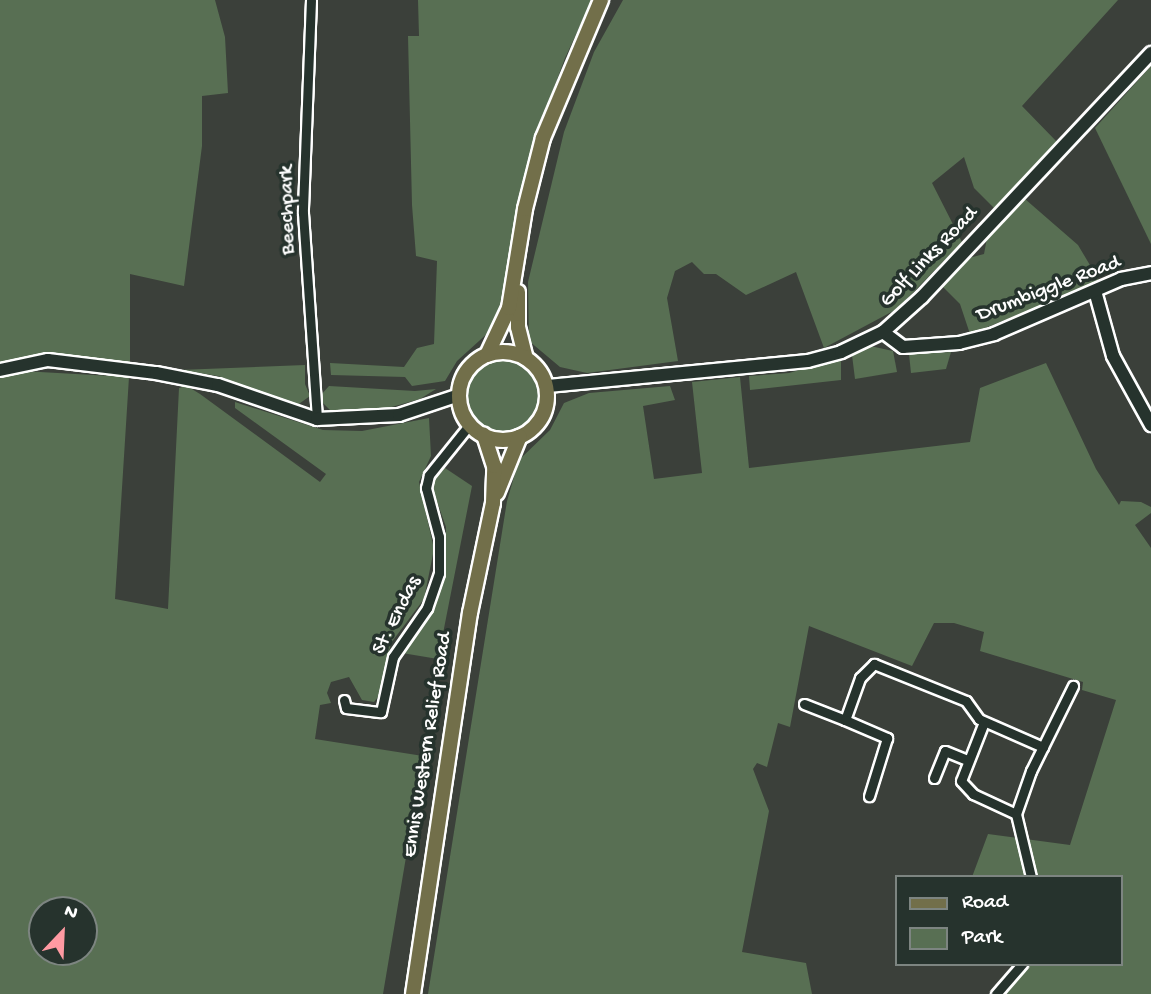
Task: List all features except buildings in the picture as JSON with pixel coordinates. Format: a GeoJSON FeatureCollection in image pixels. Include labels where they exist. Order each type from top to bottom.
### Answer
{"type":"FeatureCollection","features":[{"type":"Feature","properties":{"kind":"main road"},"geometry":{"type":"LineString","coordinates":[[518,263],[519,327],[526,358],[548,386],[546,404],[538,423],[520,436],[499,440],[484,435],[470,424],[459,396],[464,376],[487,355],[503,326],[518,263],[525,209],[543,138],[601,0]]}},
{"type":"Feature","properties":{"kind":"main road","name":"Golf Links Road"},"geometry":{"type":"LineString","coordinates":[[548,386],[808,361],[841,352],[883,332],[922,297],[1151,52]]}},
{"type":"Feature","properties":{"kind":"main road","name":"Drumbiggle Road"},"geometry":{"type":"LineString","coordinates":[[883,332],[903,347],[959,343],[994,334],[1095,291],[1151,273]]}},
{"type":"Feature","properties":{"kind":"main road"},"geometry":{"type":"LineString","coordinates":[[1095,291],[1113,356],[1151,425]]}},
{"type":"Feature","properties":{"kind":"main road"},"geometry":{"type":"LineString","coordinates":[[487,355],[505,352],[526,358]]}},
{"type":"Feature","properties":{"kind":"main road"},"geometry":{"type":"LineString","coordinates":[[0,370],[48,360],[156,373],[219,385],[317,419],[399,415],[459,396]]}},
{"type":"Feature","properties":{"kind":"main road","name":"Ennis Western Relief Road"},"geometry":{"type":"LineString","coordinates":[[484,435],[494,466],[493,503]]}},
{"type":"Feature","properties":{"kind":"main road","name":"Ennis Western Relief Road"},"geometry":{"type":"LineString","coordinates":[[413,994],[470,613],[493,503],[520,436]]}},
{"type":"Feature","properties":{"kind":"street","name":"Beechpark"},"geometry":{"type":"LineString","coordinates":[[311,0],[303,213],[317,419]]}},
{"type":"Feature","properties":{"kind":"street","name":"St. Endas"},"geometry":{"type":"LineString","coordinates":[[344,700],[345,708],[382,712],[393,657],[427,608],[439,573],[439,537],[426,488],[429,475],[470,424]]}},
{"type":"Feature","properties":{"kind":"street"},"geometry":{"type":"LineString","coordinates":[[845,720],[860,678],[867,666],[874,664],[966,701],[984,722],[1043,747]]}},
{"type":"Feature","properties":{"kind":"street"},"geometry":{"type":"LineString","coordinates":[[1031,875],[1016,814],[1043,747],[1073,686]]}},
{"type":"Feature","properties":{"kind":"street"},"geometry":{"type":"LineString","coordinates":[[804,704],[887,738],[869,796]]}},
{"type":"Feature","properties":{"kind":"street"},"geometry":{"type":"LineString","coordinates":[[984,722],[961,781],[965,788],[1016,814]]}},
{"type":"Feature","properties":{"kind":"street"},"geometry":{"type":"LineString","coordinates":[[934,778],[945,751],[967,760]]}},
{"type":"Feature","properties":{"kind":"street"},"geometry":{"type":"LineString","coordinates":[[996,994],[1020,966]]}},
{"type":"Feature","properties":{"kind":"green space"},"geometry":{"type":"Polygon","coordinates":[[[0,0],[215,0],[225,37],[228,93],[202,96],[202,146],[184,286],[130,274],[130,365],[65,355],[25,357],[0,364],[0,0]]]}},
{"type":"Feature","properties":{"kind":"green space"},"geometry":{"type":"Polygon","coordinates":[[[418,0],[592,0],[565,58],[535,139],[515,216],[500,308],[490,331],[457,361],[445,381],[412,386],[405,377],[331,375],[330,363],[404,367],[417,348],[434,344],[437,261],[416,256],[412,205],[408,36],[419,36],[418,0]]]}},
{"type":"Feature","properties":{"kind":"green space"},"geometry":{"type":"Polygon","coordinates":[[[623,0],[1118,0],[1022,106],[1057,142],[994,208],[974,188],[964,157],[932,183],[962,242],[897,309],[824,348],[796,272],[746,295],[716,274],[704,274],[692,262],[675,271],[667,298],[678,361],[587,373],[560,367],[529,341],[528,282],[564,132],[594,52],[623,0]]]}},
{"type":"Feature","properties":{"kind":"green space"},"geometry":{"type":"Polygon","coordinates":[[[1151,66],[1151,244],[1095,128],[1151,66]]]}},
{"type":"Feature","properties":{"kind":"green space"},"geometry":{"type":"Polygon","coordinates":[[[1025,199],[1078,245],[1100,282],[970,334],[960,304],[942,286],[969,258],[984,254],[987,238],[1025,199]]]}},
{"type":"Feature","properties":{"kind":"green space"},"geometry":{"type":"Polygon","coordinates":[[[870,346],[893,351],[897,372],[855,379],[852,355],[870,346]]]}},
{"type":"Feature","properties":{"kind":"green space"},"geometry":{"type":"Polygon","coordinates":[[[951,352],[946,369],[911,373],[909,354],[951,352]]]}},
{"type":"Feature","properties":{"kind":"green space"},"geometry":{"type":"Polygon","coordinates":[[[503,357],[518,360],[530,369],[539,381],[542,396],[539,411],[530,423],[518,432],[503,435],[488,432],[476,423],[467,411],[464,396],[467,381],[476,369],[488,360],[503,357]]]}},
{"type":"Feature","properties":{"kind":"green space"},"geometry":{"type":"Polygon","coordinates":[[[841,358],[841,380],[750,390],[749,376],[789,373],[841,358]]]}},
{"type":"Feature","properties":{"kind":"green space"},"geometry":{"type":"Polygon","coordinates":[[[1046,363],[1096,469],[1119,505],[1121,501],[1141,502],[1151,507],[1151,513],[1135,525],[1151,548],[1151,994],[1003,994],[1011,966],[1123,966],[1123,875],[973,875],[988,834],[1070,845],[1116,700],[1082,690],[1083,682],[980,651],[984,632],[954,623],[934,623],[912,666],[809,626],[790,727],[778,723],[767,767],[757,763],[753,769],[769,811],[742,952],[806,963],[812,994],[428,994],[507,501],[519,460],[550,430],[564,403],[589,393],[670,386],[675,400],[643,406],[654,479],[702,473],[692,382],[740,377],[749,468],[970,442],[980,388],[1046,363]]]}},
{"type":"Feature","properties":{"kind":"green space"},"geometry":{"type":"Polygon","coordinates":[[[305,365],[305,384],[310,396],[296,406],[218,376],[179,370],[305,365]]]}},
{"type":"Feature","properties":{"kind":"green space"},"geometry":{"type":"Polygon","coordinates":[[[22,371],[129,377],[115,599],[168,609],[179,388],[187,386],[200,394],[320,482],[326,474],[235,408],[235,402],[323,430],[362,431],[429,418],[431,456],[419,482],[434,549],[424,599],[391,643],[378,697],[374,702],[362,700],[349,677],[331,682],[327,693],[331,703],[320,705],[315,739],[423,756],[383,994],[0,994],[0,378],[22,371]]]}},
{"type":"Feature","properties":{"kind":"green space"},"geometry":{"type":"Polygon","coordinates":[[[329,386],[415,391],[436,389],[420,399],[381,410],[333,413],[322,402],[321,395],[329,386]]]}},
{"type":"Feature","properties":{"kind":"green space"},"geometry":{"type":"Polygon","coordinates":[[[442,466],[472,486],[438,659],[402,653],[429,617],[446,574],[446,527],[434,493],[434,478],[442,466]]]}}]}
